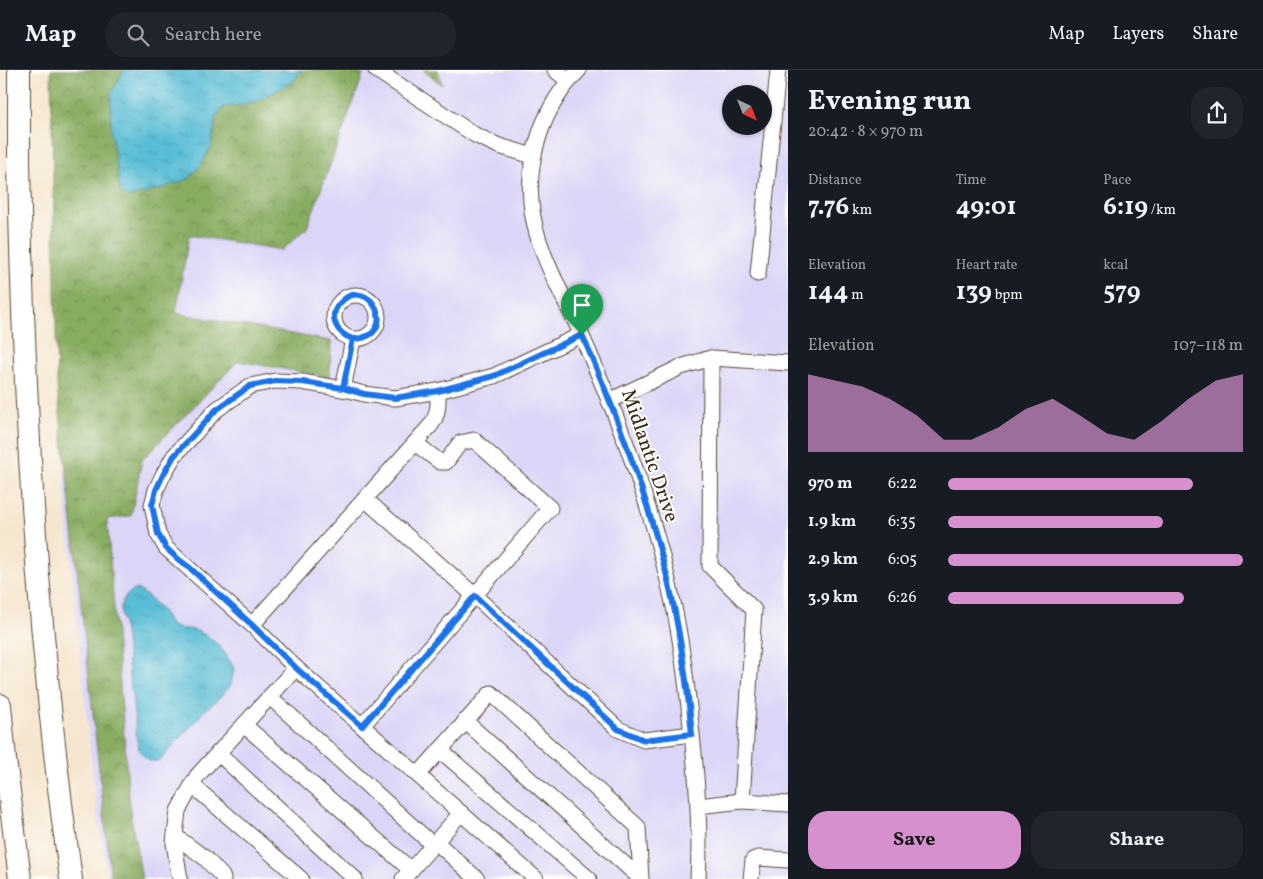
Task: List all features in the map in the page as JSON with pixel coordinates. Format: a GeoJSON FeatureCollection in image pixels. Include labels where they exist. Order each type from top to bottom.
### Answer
{"type":"FeatureCollection","features":[{"type":"Feature","properties":{"kind":"highway"},"geometry":{"type":"LineString","coordinates":[[19,70],[21,231],[31,470],[49,695],[71,879]]}},
{"type":"Feature","properties":{"kind":"highway"},"geometry":{"type":"LineString","coordinates":[[0,705],[20,879]]}},
{"type":"Feature","properties":{"kind":"street"},"geometry":{"type":"LineString","coordinates":[[376,70],[392,74],[475,135],[499,146],[534,156]]}},
{"type":"Feature","properties":{"kind":"street"},"geometry":{"type":"LineString","coordinates":[[555,70],[574,75]]}},
{"type":"Feature","properties":{"kind":"street"},"geometry":{"type":"LineString","coordinates":[[758,274],[778,70]]}},
{"type":"Feature","properties":{"kind":"street","name":"Midlantic Drive"},"geometry":{"type":"LineString","coordinates":[[574,75],[551,107],[541,129],[531,173],[531,203],[538,237],[547,262],[582,335],[609,400],[644,496],[668,581],[688,694],[698,806],[698,879]]}},
{"type":"Feature","properties":{"kind":"street"},"geometry":{"type":"LineString","coordinates":[[529,877],[461,813],[296,668],[252,625],[166,548],[158,534],[152,505],[156,490],[174,456],[216,410],[250,386],[275,381],[302,382],[395,398],[438,391],[494,376],[582,335]]}},
{"type":"Feature","properties":{"kind":"street"},"geometry":{"type":"LineString","coordinates":[[343,388],[353,339]]}},
{"type":"Feature","properties":{"kind":"street"},"geometry":{"type":"LineString","coordinates":[[609,400],[681,367],[711,358],[788,363]]}},
{"type":"Feature","properties":{"kind":"street"},"geometry":{"type":"LineString","coordinates":[[711,358],[710,566],[754,610],[742,801]]}},
{"type":"Feature","properties":{"kind":"street"},"geometry":{"type":"LineString","coordinates":[[252,625],[435,420],[438,408],[438,391]]}},
{"type":"Feature","properties":{"kind":"street"},"geometry":{"type":"LineString","coordinates":[[362,726],[550,508],[474,440],[460,443],[446,462],[440,462],[415,443]]}},
{"type":"Feature","properties":{"kind":"street"},"geometry":{"type":"LineString","coordinates":[[365,499],[475,596],[618,729],[644,740],[692,734]]}},
{"type":"Feature","properties":{"kind":"street"},"geometry":{"type":"LineString","coordinates":[[180,879],[174,843],[178,810],[197,776],[296,668]]}},
{"type":"Feature","properties":{"kind":"street"},"geometry":{"type":"LineString","coordinates":[[418,775],[465,721],[490,693],[638,827],[641,879],[465,721]]}},
{"type":"Feature","properties":{"kind":"street"},"geometry":{"type":"LineString","coordinates":[[270,697],[477,879]]}},
{"type":"Feature","properties":{"kind":"street"},"geometry":{"type":"LineString","coordinates":[[244,725],[407,875],[461,813]]}},
{"type":"Feature","properties":{"kind":"street"},"geometry":{"type":"LineString","coordinates":[[440,750],[589,879]]}},
{"type":"Feature","properties":{"kind":"street"},"geometry":{"type":"LineString","coordinates":[[218,754],[355,879]]}},
{"type":"Feature","properties":{"kind":"street"},"geometry":{"type":"LineString","coordinates":[[192,785],[301,879]]}},
{"type":"Feature","properties":{"kind":"street"},"geometry":{"type":"LineString","coordinates":[[698,806],[742,801],[788,804]]}},
{"type":"Feature","properties":{"kind":"street"},"geometry":{"type":"LineString","coordinates":[[175,836],[204,858],[223,879]]}},
{"type":"Feature","properties":{"kind":"street"},"geometry":{"type":"LineString","coordinates":[[751,879],[752,860],[758,858],[788,860]]}},
{"type":"Feature","properties":{"kind":"shaded area"},"geometry":{"type":"Polygon","coordinates":[[[56,70],[546,70],[562,89],[579,70],[788,70],[788,879],[108,879],[95,799],[66,511],[58,252],[56,70]]]}},
{"type":"Feature","properties":{"kind":"green space"},"geometry":{"type":"Polygon","coordinates":[[[51,70],[124,70],[111,93],[211,147],[216,116],[225,107],[241,105],[293,82],[302,70],[357,70],[363,75],[307,228],[282,250],[189,235],[176,313],[331,341],[330,377],[238,361],[142,460],[131,516],[107,519],[130,811],[142,879],[111,879],[57,386],[51,70]]]}},
{"type":"Feature","properties":{"kind":"green space"},"geometry":{"type":"Polygon","coordinates":[[[423,70],[438,70],[442,85],[423,70]]]}},
{"type":"Feature","properties":{"kind":"water"},"geometry":{"type":"Polygon","coordinates":[[[124,70],[302,70],[293,82],[257,101],[224,107],[216,116],[211,147],[201,165],[188,179],[130,197],[121,194],[111,132],[111,93],[124,70]]]}},
{"type":"Feature","properties":{"kind":"water"},"geometry":{"type":"Polygon","coordinates":[[[137,589],[158,606],[173,627],[201,632],[213,640],[223,651],[234,669],[231,685],[203,712],[162,759],[156,761],[150,761],[140,752],[137,741],[126,640],[121,612],[122,603],[125,598],[129,593],[137,589]]]}},
{"type":"Feature","properties":{"kind":"route"},"geometry":{"type":"LineString","coordinates":[[582,335],[494,376],[462,385],[395,398],[364,394],[343,388],[353,339],[346,337],[340,332],[334,319],[338,305],[349,296],[356,295],[370,299],[378,311],[379,318],[373,332],[361,339],[353,339],[343,388],[302,382],[275,381],[250,386],[216,410],[174,456],[163,475],[152,505],[158,534],[166,548],[362,726],[475,596],[618,729],[644,740],[692,734],[679,636],[661,552],[625,440],[582,335]]}}]}
